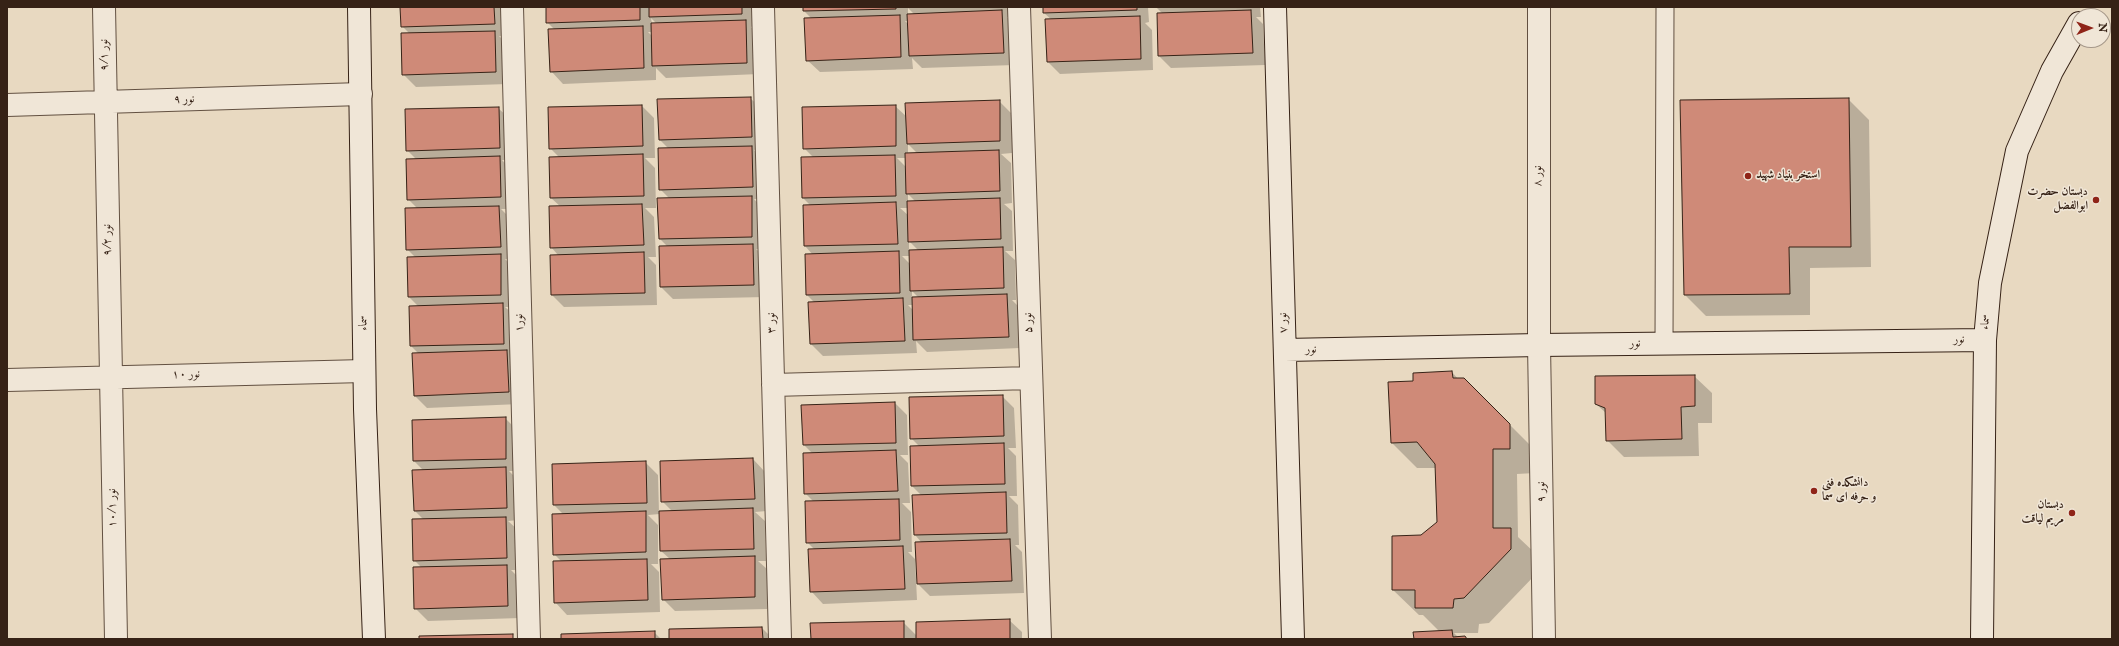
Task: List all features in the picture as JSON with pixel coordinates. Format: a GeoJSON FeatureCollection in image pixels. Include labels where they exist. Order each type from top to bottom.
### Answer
{"type":"FeatureCollection","features":[{"type":"Feature","properties":{"kind":"street","name":"نور ۹/۱"},"geometry":{"type":"LineString","coordinates":[[104,7],[106,103]]}},
{"type":"Feature","properties":{"kind":"street","name":"سماء"},"geometry":{"type":"LineString","coordinates":[[359,7],[364,371],[374,639]]}},
{"type":"Feature","properties":{"kind":"street","name":"نور۱"},"geometry":{"type":"LineString","coordinates":[[512,7],[529,639]]}},
{"type":"Feature","properties":{"kind":"street","name":"نور ۳"},"geometry":{"type":"LineString","coordinates":[[763,7],[780,639]]}},
{"type":"Feature","properties":{"kind":"street","name":"نور ۵"},"geometry":{"type":"LineString","coordinates":[[1019,7],[1040,639]]}},
{"type":"Feature","properties":{"kind":"street","name":"نور ۷"},"geometry":{"type":"LineString","coordinates":[[1275,7],[1293,639]]}},
{"type":"Feature","properties":{"kind":"street","name":"نور ۸"},"geometry":{"type":"LineString","coordinates":[[1539,7],[1539,345]]}},
{"type":"Feature","properties":{"kind":"street","name":"سماء"},"geometry":{"type":"LineString","coordinates":[[1982,639],[1985,340],[1990,283],[2018,150],[2052,71],[2071,37]]}},
{"type":"Feature","properties":{"kind":"street","name":"نور ۹"},"geometry":{"type":"LineString","coordinates":[[7,105],[361,94]]}},
{"type":"Feature","properties":{"kind":"street","name":"نور ۹/۲"},"geometry":{"type":"LineString","coordinates":[[106,103],[111,377]]}},
{"type":"Feature","properties":{"kind":"street","name":"نور"},"geometry":{"type":"LineString","coordinates":[[1285,350],[1664,343],[1985,340]]}},
{"type":"Feature","properties":{"kind":"street","name":"نور ۹"},"geometry":{"type":"LineString","coordinates":[[1539,345],[1544,639]]}},
{"type":"Feature","properties":{"kind":"street","name":"نور ۱۰"},"geometry":{"type":"LineString","coordinates":[[7,380],[364,371]]}},
{"type":"Feature","properties":{"kind":"street","name":"نور ۱۰/۱"},"geometry":{"type":"LineString","coordinates":[[111,377],[116,639]]}},
{"type":"Feature","properties":{"kind":"street"},"geometry":{"type":"LineString","coordinates":[[773,385],[1031,378]]}},
{"type":"Feature","properties":{"kind":"lane"},"geometry":{"type":"LineString","coordinates":[[1664,343],[1665,7]]}},
{"type":"Feature","properties":{"kind":"building"},"geometry":{"type":"Polygon","coordinates":[[[400,7],[494,7],[495,24],[401,27],[400,7]]]}},
{"type":"Feature","properties":{"kind":"building"},"geometry":{"type":"Polygon","coordinates":[[[546,7],[640,7],[640,20],[546,23],[546,7]]]}},
{"type":"Feature","properties":{"kind":"building"},"geometry":{"type":"Polygon","coordinates":[[[649,7],[742,7],[742,14],[649,17],[649,7]]]}},
{"type":"Feature","properties":{"kind":"building"},"geometry":{"type":"Polygon","coordinates":[[[803,7],[896,7],[896,9],[803,11],[803,7]]]}},
{"type":"Feature","properties":{"kind":"building"},"geometry":{"type":"Polygon","coordinates":[[[1043,7],[1137,7],[1137,10],[1043,13],[1043,7]]]}},
{"type":"Feature","properties":{"kind":"building"},"geometry":{"type":"Polygon","coordinates":[[[1002,10],[1004,53],[909,56],[907,14],[1002,10]]]}},
{"type":"Feature","properties":{"kind":"building"},"geometry":{"type":"Polygon","coordinates":[[[1251,10],[1253,53],[1158,56],[1157,13],[1251,10]]]}},
{"type":"Feature","properties":{"kind":"building"},"geometry":{"type":"Polygon","coordinates":[[[900,15],[901,57],[806,61],[804,18],[900,15]]]}},
{"type":"Feature","properties":{"kind":"building"},"geometry":{"type":"Polygon","coordinates":[[[1140,16],[1141,59],[1047,62],[1045,19],[1140,16]]]}},
{"type":"Feature","properties":{"kind":"building"},"geometry":{"type":"Polygon","coordinates":[[[746,20],[747,63],[652,66],[651,23],[746,20]]]}},
{"type":"Feature","properties":{"kind":"building"},"geometry":{"type":"Polygon","coordinates":[[[643,26],[644,68],[550,72],[548,29],[643,26]]]}},
{"type":"Feature","properties":{"kind":"building"},"geometry":{"type":"Polygon","coordinates":[[[495,31],[496,72],[402,75],[401,33],[495,31]]]}},
{"type":"Feature","properties":{"kind":"building"},"geometry":{"type":"Polygon","coordinates":[[[751,97],[752,137],[659,140],[657,99],[751,97]]]}},
{"type":"Feature","properties":{"kind":"building"},"geometry":{"type":"Polygon","coordinates":[[[1849,98],[1851,247],[1789,247],[1790,294],[1684,295],[1680,100],[1849,98]]]}},
{"type":"Feature","properties":{"kind":"building"},"geometry":{"type":"Polygon","coordinates":[[[1000,100],[1000,141],[907,144],[905,103],[1000,100]]]}},
{"type":"Feature","properties":{"kind":"building"},"geometry":{"type":"Polygon","coordinates":[[[642,105],[643,146],[549,149],[548,107],[642,105]]]}},
{"type":"Feature","properties":{"kind":"building"},"geometry":{"type":"Polygon","coordinates":[[[896,105],[896,146],[803,149],[802,107],[896,105]]]}},
{"type":"Feature","properties":{"kind":"building"},"geometry":{"type":"Polygon","coordinates":[[[499,107],[500,148],[406,151],[405,109],[499,107]]]}},
{"type":"Feature","properties":{"kind":"building"},"geometry":{"type":"Polygon","coordinates":[[[752,146],[753,187],[659,190],[658,148],[752,146]]]}},
{"type":"Feature","properties":{"kind":"building"},"geometry":{"type":"Polygon","coordinates":[[[999,150],[1000,191],[906,194],[905,153],[999,150]]]}},
{"type":"Feature","properties":{"kind":"building"},"geometry":{"type":"Polygon","coordinates":[[[643,154],[644,196],[550,198],[549,157],[643,154]]]}},
{"type":"Feature","properties":{"kind":"building"},"geometry":{"type":"Polygon","coordinates":[[[895,155],[896,196],[802,198],[801,157],[895,155]]]}},
{"type":"Feature","properties":{"kind":"building"},"geometry":{"type":"Polygon","coordinates":[[[500,156],[501,197],[407,200],[406,159],[500,156]]]}},
{"type":"Feature","properties":{"kind":"building"},"geometry":{"type":"Polygon","coordinates":[[[752,196],[752,237],[659,239],[657,198],[752,196]]]}},
{"type":"Feature","properties":{"kind":"building"},"geometry":{"type":"Polygon","coordinates":[[[1000,198],[1001,239],[908,242],[907,201],[1000,198]]]}},
{"type":"Feature","properties":{"kind":"building"},"geometry":{"type":"Polygon","coordinates":[[[896,202],[898,244],[804,246],[803,205],[896,202]]]}},
{"type":"Feature","properties":{"kind":"building"},"geometry":{"type":"Polygon","coordinates":[[[642,204],[644,245],[550,248],[549,206],[642,204]]]}},
{"type":"Feature","properties":{"kind":"building"},"geometry":{"type":"Polygon","coordinates":[[[499,206],[501,247],[406,250],[405,208],[499,206]]]}},
{"type":"Feature","properties":{"kind":"building"},"geometry":{"type":"Polygon","coordinates":[[[753,244],[754,285],[660,287],[659,246],[753,244]]]}},
{"type":"Feature","properties":{"kind":"building"},"geometry":{"type":"Polygon","coordinates":[[[1003,247],[1004,288],[910,291],[909,250],[1003,247]]]}},
{"type":"Feature","properties":{"kind":"building"},"geometry":{"type":"Polygon","coordinates":[[[899,251],[900,293],[806,295],[805,254],[899,251]]]}},
{"type":"Feature","properties":{"kind":"building"},"geometry":{"type":"Polygon","coordinates":[[[644,252],[645,293],[551,295],[550,255],[644,252]]]}},
{"type":"Feature","properties":{"kind":"building"},"geometry":{"type":"Polygon","coordinates":[[[501,254],[501,295],[408,297],[407,257],[501,254]]]}},
{"type":"Feature","properties":{"kind":"building"},"geometry":{"type":"Polygon","coordinates":[[[1007,294],[1009,337],[913,340],[912,297],[1007,294]]]}},
{"type":"Feature","properties":{"kind":"building"},"geometry":{"type":"Polygon","coordinates":[[[903,298],[905,341],[810,344],[808,302],[903,298]]]}},
{"type":"Feature","properties":{"kind":"building"},"geometry":{"type":"Polygon","coordinates":[[[503,303],[504,344],[410,346],[409,306],[503,303]]]}},
{"type":"Feature","properties":{"kind":"building"},"geometry":{"type":"Polygon","coordinates":[[[507,350],[509,392],[414,396],[412,353],[507,350]]]}},
{"type":"Feature","properties":{"kind":"building"},"geometry":{"type":"Polygon","coordinates":[[[1452,371],[1453,378],[1464,378],[1510,424],[1510,449],[1493,449],[1493,528],[1511,528],[1511,549],[1464,598],[1454,599],[1453,608],[1415,608],[1415,590],[1392,590],[1392,536],[1421,535],[1437,522],[1435,464],[1417,442],[1391,443],[1388,382],[1413,381],[1413,373],[1452,371]]]}},
{"type":"Feature","properties":{"kind":"building"},"geometry":{"type":"Polygon","coordinates":[[[1695,375],[1695,406],[1681,407],[1682,439],[1606,441],[1605,408],[1595,404],[1595,376],[1695,375]]]}},
{"type":"Feature","properties":{"kind":"building"},"geometry":{"type":"Polygon","coordinates":[[[1003,395],[1004,436],[910,439],[909,397],[1003,395]]]}},
{"type":"Feature","properties":{"kind":"building"},"geometry":{"type":"Polygon","coordinates":[[[895,402],[896,443],[803,445],[801,405],[895,402]]]}},
{"type":"Feature","properties":{"kind":"building"},"geometry":{"type":"Polygon","coordinates":[[[506,417],[506,459],[413,461],[412,420],[506,417]]]}},
{"type":"Feature","properties":{"kind":"building"},"geometry":{"type":"Polygon","coordinates":[[[1004,443],[1005,484],[911,486],[910,446],[1004,443]]]}},
{"type":"Feature","properties":{"kind":"building"},"geometry":{"type":"Polygon","coordinates":[[[896,450],[898,491],[804,494],[803,453],[896,450]]]}},
{"type":"Feature","properties":{"kind":"building"},"geometry":{"type":"Polygon","coordinates":[[[753,458],[755,499],[661,502],[660,461],[753,458]]]}},
{"type":"Feature","properties":{"kind":"building"},"geometry":{"type":"Polygon","coordinates":[[[646,461],[647,503],[553,505],[552,464],[646,461]]]}},
{"type":"Feature","properties":{"kind":"building"},"geometry":{"type":"Polygon","coordinates":[[[506,467],[507,508],[414,511],[412,470],[506,467]]]}},
{"type":"Feature","properties":{"kind":"building"},"geometry":{"type":"Polygon","coordinates":[[[1006,492],[1007,533],[914,535],[912,495],[1006,492]]]}},
{"type":"Feature","properties":{"kind":"building"},"geometry":{"type":"Polygon","coordinates":[[[899,499],[900,540],[806,543],[805,501],[899,499]]]}},
{"type":"Feature","properties":{"kind":"building"},"geometry":{"type":"Polygon","coordinates":[[[753,508],[754,549],[660,551],[659,511],[753,508]]]}},
{"type":"Feature","properties":{"kind":"building"},"geometry":{"type":"Polygon","coordinates":[[[646,511],[646,552],[553,555],[552,514],[646,511]]]}},
{"type":"Feature","properties":{"kind":"building"},"geometry":{"type":"Polygon","coordinates":[[[506,517],[507,558],[413,561],[412,519],[506,517]]]}},
{"type":"Feature","properties":{"kind":"building"},"geometry":{"type":"Polygon","coordinates":[[[1010,539],[1012,581],[917,584],[915,542],[1010,539]]]}},
{"type":"Feature","properties":{"kind":"building"},"geometry":{"type":"Polygon","coordinates":[[[903,546],[905,589],[810,592],[808,549],[903,546]]]}},
{"type":"Feature","properties":{"kind":"building"},"geometry":{"type":"Polygon","coordinates":[[[755,556],[755,597],[662,600],[660,559],[755,556]]]}},
{"type":"Feature","properties":{"kind":"building"},"geometry":{"type":"Polygon","coordinates":[[[647,559],[648,600],[554,603],[553,561],[647,559]]]}},
{"type":"Feature","properties":{"kind":"building"},"geometry":{"type":"Polygon","coordinates":[[[507,565],[508,606],[414,609],[413,567],[507,565]]]}},
{"type":"Feature","properties":{"kind":"building"},"geometry":{"type":"Polygon","coordinates":[[[1010,619],[1010,639],[916,639],[916,622],[1010,619]]]}},
{"type":"Feature","properties":{"kind":"building"},"geometry":{"type":"Polygon","coordinates":[[[904,621],[904,639],[811,639],[810,623],[904,621]]]}},
{"type":"Feature","properties":{"kind":"building"},"geometry":{"type":"Polygon","coordinates":[[[762,627],[763,639],[669,639],[669,629],[762,627]]]}},
{"type":"Feature","properties":{"kind":"building"},"geometry":{"type":"Polygon","coordinates":[[[1452,630],[1453,637],[1465,636],[1467,639],[1414,639],[1413,632],[1452,630]]]}},
{"type":"Feature","properties":{"kind":"building"},"geometry":{"type":"Polygon","coordinates":[[[655,631],[655,639],[561,639],[561,634],[655,631]]]}},
{"type":"Feature","properties":{"kind":"building"},"geometry":{"type":"Polygon","coordinates":[[[513,634],[513,639],[419,639],[419,636],[513,634]]]}},
{"type":"Feature","properties":{"kind":"place","name":"استخر بنیاد شهید"},"geometry":{"type":"Point","coordinates":[1748,176]}},
{"type":"Feature","properties":{"kind":"place","name":"دبستان حضرت ابوالفضل"},"geometry":{"type":"Point","coordinates":[2096,200]}},
{"type":"Feature","properties":{"kind":"place","name":"دانشکده فنی و حرفه ای سما"},"geometry":{"type":"Point","coordinates":[1814,491]}},
{"type":"Feature","properties":{"kind":"place","name":"دبستان مریم لیاقت"},"geometry":{"type":"Point","coordinates":[2072,513]}}]}
